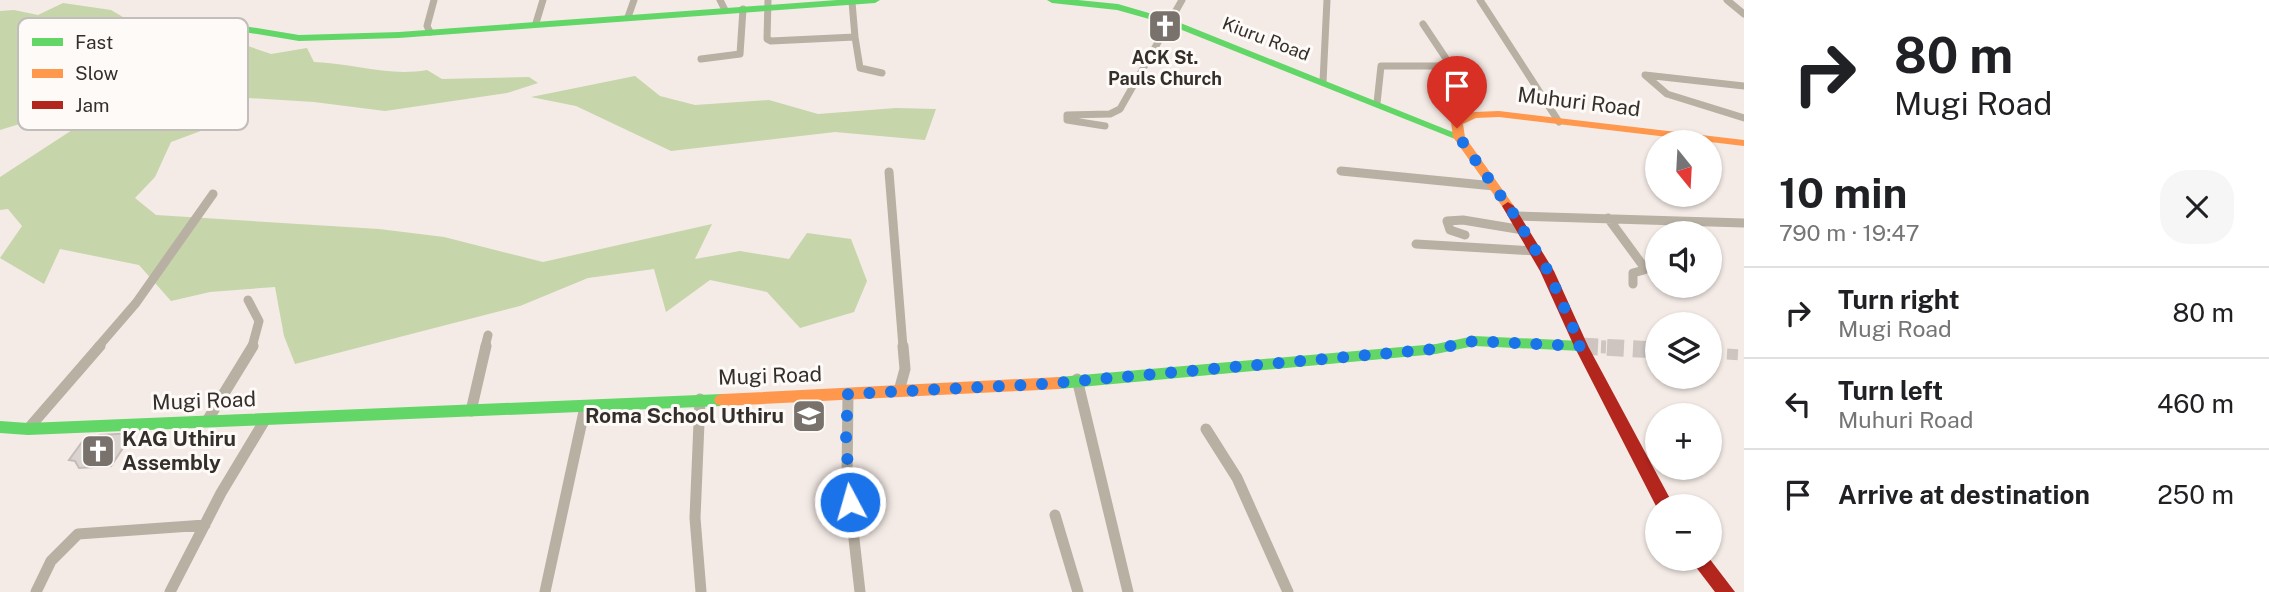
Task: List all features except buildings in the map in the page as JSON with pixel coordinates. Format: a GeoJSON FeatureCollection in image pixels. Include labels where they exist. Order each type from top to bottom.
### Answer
{"type":"FeatureCollection","features":[{"type":"Feature","properties":{"kind":"street"},"geometry":{"type":"LineString","coordinates":[[430,32],[427,26],[434,0]]}},
{"type":"Feature","properties":{"kind":"street"},"geometry":{"type":"LineString","coordinates":[[536,23],[543,0]]}},
{"type":"Feature","properties":{"kind":"street"},"geometry":{"type":"LineString","coordinates":[[628,17],[634,0]]}},
{"type":"Feature","properties":{"kind":"street"},"geometry":{"type":"LineString","coordinates":[[248,30],[299,38],[430,32],[628,17],[723,5],[743,9],[768,4],[875,0]]}},
{"type":"Feature","properties":{"kind":"street","name":"Kiuru Road"},"geometry":{"type":"LineString","coordinates":[[1052,0],[1118,7],[1170,22],[1459,137]]}},
{"type":"Feature","properties":{"kind":"street"},"geometry":{"type":"LineString","coordinates":[[1104,126],[1080,124],[1067,120],[1067,116],[1110,114],[1120,109],[1182,0]]}},
{"type":"Feature","properties":{"kind":"street"},"geometry":{"type":"LineString","coordinates":[[1323,82],[1327,0]]}},
{"type":"Feature","properties":{"kind":"street"},"geometry":{"type":"LineString","coordinates":[[1480,0],[1511,50],[1537,82],[1556,118]]}},
{"type":"Feature","properties":{"kind":"street"},"geometry":{"type":"LineString","coordinates":[[1727,0],[1744,13]]}},
{"type":"Feature","properties":{"kind":"street"},"geometry":{"type":"LineString","coordinates":[[852,2],[860,68],[882,73]]}},
{"type":"Feature","properties":{"kind":"street"},"geometry":{"type":"LineString","coordinates":[[768,4],[767,39],[771,41],[855,37]]}},
{"type":"Feature","properties":{"kind":"street"},"geometry":{"type":"LineString","coordinates":[[701,60],[740,54],[743,9]]}},
{"type":"Feature","properties":{"kind":"street"},"geometry":{"type":"LineString","coordinates":[[1377,103],[1381,66],[1437,66],[1449,63],[1423,24]]}},
{"type":"Feature","properties":{"kind":"street"},"geometry":{"type":"LineString","coordinates":[[1744,86],[1645,75],[1667,94],[1744,118]]}},
{"type":"Feature","properties":{"kind":"street","name":"Muhuri Road"},"geometry":{"type":"LineString","coordinates":[[1459,137],[1457,122],[1474,115],[1499,114],[1556,118],[1744,143]]}},
{"type":"Feature","properties":{"kind":"street"},"geometry":{"type":"LineString","coordinates":[[1459,137],[1515,216],[1535,251],[1581,346],[1659,494]]}},
{"type":"Feature","properties":{"kind":"street"},"geometry":{"type":"LineString","coordinates":[[1341,171],[1493,186]]}},
{"type":"Feature","properties":{"kind":"street"},"geometry":{"type":"LineString","coordinates":[[889,172],[905,369],[899,391]]}},
{"type":"Feature","properties":{"kind":"street"},"geometry":{"type":"LineString","coordinates":[[29,429],[136,303],[213,194]]}},
{"type":"Feature","properties":{"kind":"street"},"geometry":{"type":"LineString","coordinates":[[1515,216],[1742,225]]}},
{"type":"Feature","properties":{"kind":"street"},"geometry":{"type":"LineString","coordinates":[[1608,218],[1644,267],[1644,270],[1633,273],[1633,284]]}},
{"type":"Feature","properties":{"kind":"street"},"geometry":{"type":"LineString","coordinates":[[1465,234],[1450,230],[1447,221],[1463,220],[1523,230]]}},
{"type":"Feature","properties":{"kind":"street"},"geometry":{"type":"LineString","coordinates":[[1416,244],[1535,251]]}},
{"type":"Feature","properties":{"kind":"street"},"geometry":{"type":"LineString","coordinates":[[207,421],[252,348],[259,324],[256,310],[248,300]]}},
{"type":"Feature","properties":{"kind":"street"},"geometry":{"type":"LineString","coordinates":[[471,411],[488,335]]}},
{"type":"Feature","properties":{"kind":"street","name":"Mugi Road"},"geometry":{"type":"LineString","coordinates":[[0,427],[29,429],[265,421],[1043,384],[1077,379],[1340,360],[1436,349],[1474,341],[1581,346]]}},
{"type":"Feature","properties":{"kind":"street"},"geometry":{"type":"LineString","coordinates":[[1077,379],[1128,592]]}},
{"type":"Feature","properties":{"kind":"street"},"geometry":{"type":"LineString","coordinates":[[848,394],[847,477],[860,592]]}},
{"type":"Feature","properties":{"kind":"street"},"geometry":{"type":"LineString","coordinates":[[700,399],[695,518],[701,592]]}},
{"type":"Feature","properties":{"kind":"street"},"geometry":{"type":"LineString","coordinates":[[545,592],[585,407]]}},
{"type":"Feature","properties":{"kind":"street"},"geometry":{"type":"LineString","coordinates":[[170,592],[265,421]]}},
{"type":"Feature","properties":{"kind":"street"},"geometry":{"type":"LineString","coordinates":[[1206,429],[1214,435],[1233,471],[1288,592]]}},
{"type":"Feature","properties":{"kind":"street"},"geometry":{"type":"LineString","coordinates":[[1055,515],[1078,592]]}},
{"type":"Feature","properties":{"kind":"street"},"geometry":{"type":"LineString","coordinates":[[36,592],[51,561],[78,534],[205,525]]}},
{"type":"Feature","properties":{"kind":"street"},"geometry":{"type":"LineString","coordinates":[[1709,571],[1726,592]]}},
{"type":"Feature","properties":{"kind":"green space"},"geometry":{"type":"Polygon","coordinates":[[[63,3],[111,10],[125,18],[18,18],[18,124],[0,130],[0,11],[14,10],[38,15],[63,3]]]}},
{"type":"Feature","properties":{"kind":"green space"},"geometry":{"type":"Polygon","coordinates":[[[248,46],[271,54],[307,48],[314,62],[399,72],[427,70],[442,79],[529,77],[538,83],[507,93],[385,111],[314,102],[249,98],[248,46]]]}},
{"type":"Feature","properties":{"kind":"green space"},"geometry":{"type":"Polygon","coordinates":[[[635,76],[660,96],[695,105],[769,100],[818,114],[896,108],[936,109],[925,140],[835,132],[671,151],[576,106],[531,97],[635,76]]]}},
{"type":"Feature","properties":{"kind":"green space"},"geometry":{"type":"Polygon","coordinates":[[[72,130],[203,130],[171,142],[155,177],[135,198],[156,215],[379,229],[444,237],[543,262],[712,224],[695,259],[740,251],[789,259],[807,233],[851,239],[867,281],[854,312],[800,328],[767,292],[710,280],[666,312],[654,269],[588,278],[520,306],[295,364],[284,336],[275,287],[210,292],[171,301],[139,265],[60,249],[44,284],[0,258],[22,226],[8,209],[0,210],[0,177],[72,130]]]}},
{"type":"Feature","properties":{"kind":"tunnel"},"geometry":{"type":"LineString","coordinates":[[1606,347],[1581,346],[1645,349]]}},
{"type":"Feature","properties":{"kind":"tunnel"},"geometry":{"type":"LineString","coordinates":[[1722,354],[1744,355]]}},
{"type":"Feature","properties":{"kind":"traffic: fast"},"geometry":{"type":"LineString","coordinates":[[248,30],[299,38],[399,35],[875,0]]}},
{"type":"Feature","properties":{"kind":"traffic: fast"},"geometry":{"type":"LineString","coordinates":[[1052,0],[1118,7],[1170,22],[1459,137]]}},
{"type":"Feature","properties":{"kind":"traffic: fast"},"geometry":{"type":"LineString","coordinates":[[1059,383],[1436,349],[1474,341],[1581,346]]}},
{"type":"Feature","properties":{"kind":"traffic: fast"},"geometry":{"type":"LineString","coordinates":[[0,427],[28,429],[722,400]]}},
{"type":"Feature","properties":{"kind":"traffic: slow"},"geometry":{"type":"LineString","coordinates":[[1508,206],[1459,137],[1457,122],[1474,115],[1499,114],[1744,143]]}},
{"type":"Feature","properties":{"kind":"traffic: slow"},"geometry":{"type":"LineString","coordinates":[[722,400],[1059,383]]}},
{"type":"Feature","properties":{"kind":"traffic: jam"},"geometry":{"type":"LineString","coordinates":[[1508,206],[1547,271],[1581,346],[1659,494]]}},
{"type":"Feature","properties":{"kind":"traffic: jam"},"geometry":{"type":"LineString","coordinates":[[1709,571],[1726,592]]}},
{"type":"Feature","properties":{"kind":"place","name":"ACK St. Pauls Church"},"geometry":{"type":"Point","coordinates":[1165,26]}},
{"type":"Feature","properties":{"kind":"place","name":"Roma School Uthiru"},"geometry":{"type":"Point","coordinates":[809,416]}},
{"type":"Feature","properties":{"kind":"place","name":"KAG Uthiru Assembly"},"geometry":{"type":"Point","coordinates":[98,451]}},
{"type":"Feature","properties":{"kind":"route"},"geometry":{"type":"LineString","coordinates":[[850,502],[846,436],[848,394],[1043,384],[1077,379],[1201,372],[1340,360],[1436,349],[1474,341],[1581,346],[1548,271],[1515,216],[1459,137],[1457,128]]}}]}
